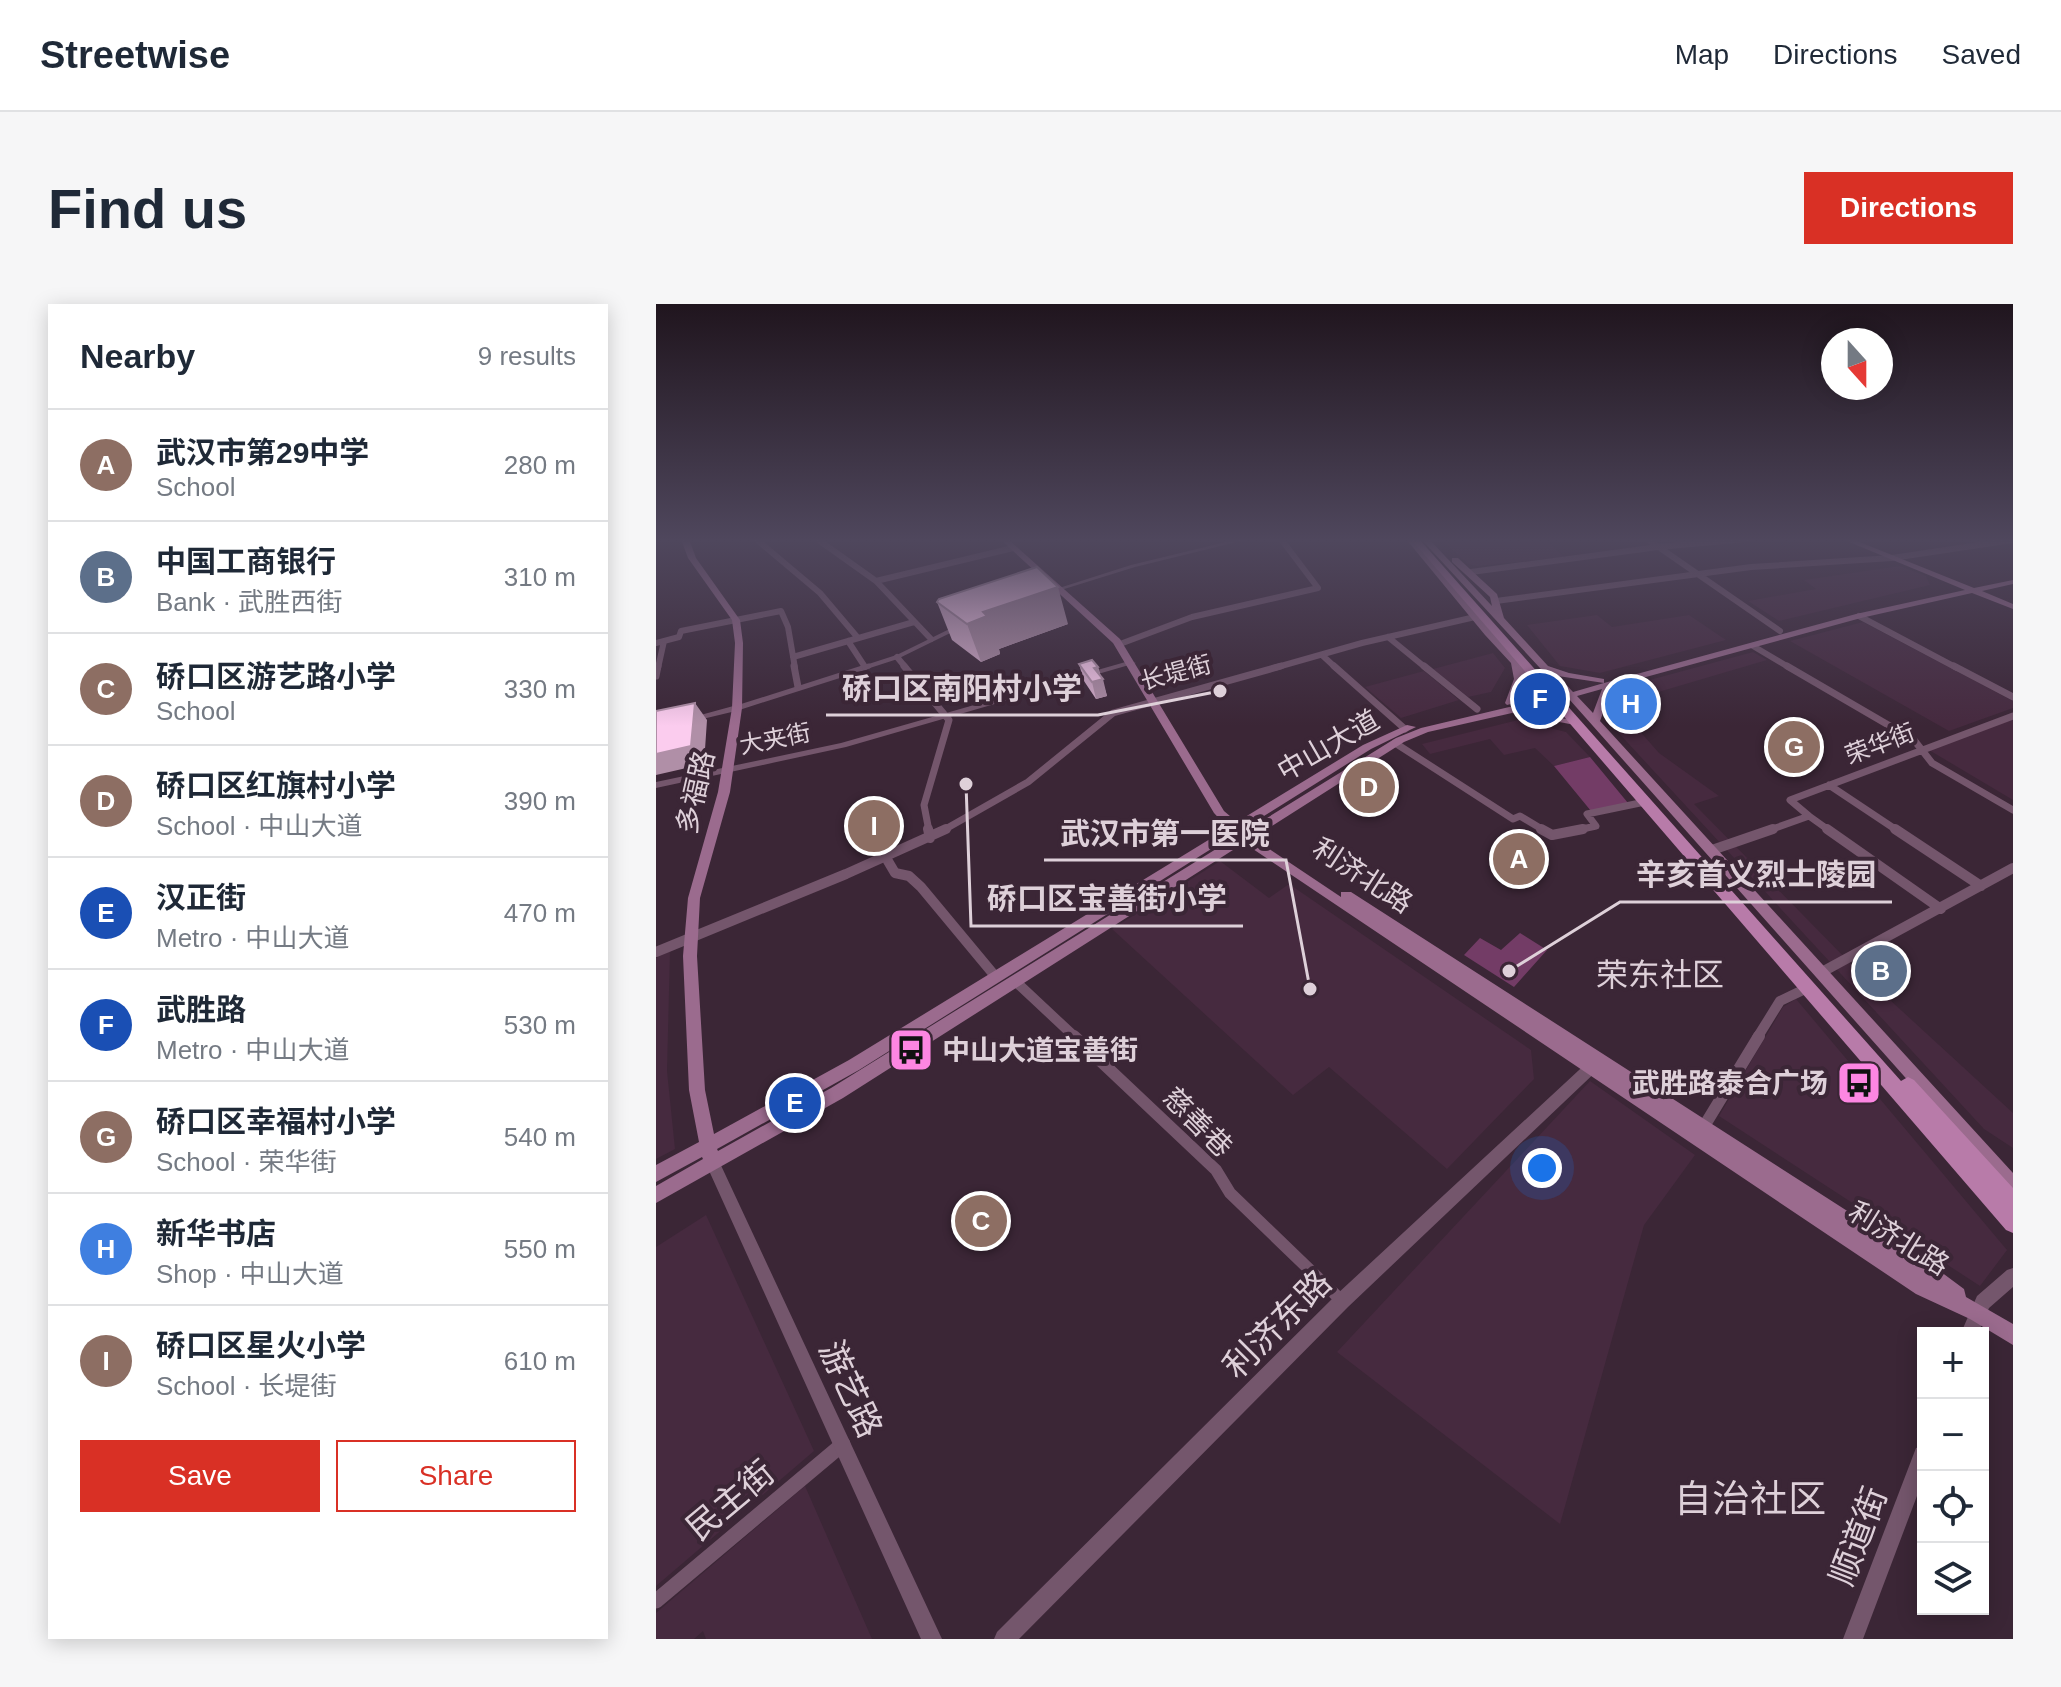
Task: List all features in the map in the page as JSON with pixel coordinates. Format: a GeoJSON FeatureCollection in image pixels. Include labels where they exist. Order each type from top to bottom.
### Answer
{"type":"FeatureCollection","features":[{"type":"Feature","properties":{"kind":"main road"},"geometry":{"type":"LineString","coordinates":[[723,601],[736,620]]}},
{"type":"Feature","properties":{"kind":"main road","name":"利济北路"},"geometry":{"type":"LineString","coordinates":[[1073,601],[1120,644],[1220,813],[1254,846],[1595,1064],[1923,1287],[1977,1312]]}},
{"type":"Feature","properties":{"kind":"main road"},"geometry":{"type":"LineString","coordinates":[[1461,601],[1571,723],[2013,1236]]}},
{"type":"Feature","properties":{"kind":"main road"},"geometry":{"type":"LineString","coordinates":[[1472,601],[2013,1223]]}},
{"type":"Feature","properties":{"kind":"main road"},"geometry":{"type":"LineString","coordinates":[[1474,601],[2013,1203]]}},
{"type":"Feature","properties":{"kind":"main road"},"geometry":{"type":"LineString","coordinates":[[1483,601],[1712,850],[2013,1186]]}},
{"type":"Feature","properties":{"kind":"main road"},"geometry":{"type":"LineString","coordinates":[[1496,601],[1500,620]]}},
{"type":"Feature","properties":{"kind":"main road","name":"中山大道"},"geometry":{"type":"LineString","coordinates":[[1605,683],[1780,631],[1908,601]]}},
{"type":"Feature","properties":{"kind":"main road","name":"中山大道"},"geometry":{"type":"LineString","coordinates":[[656,1195],[710,1156],[995,976],[1395,743],[1425,730],[1510,706],[1753,646],[1915,601]]}},
{"type":"Feature","properties":{"kind":"main road","name":"多福路"},"geometry":{"type":"LineString","coordinates":[[710,1156],[700,1116],[692,1017],[691,937],[694,898],[724,792],[737,708],[736,620]]}},
{"type":"Feature","properties":{"kind":"main road"},"geometry":{"type":"LineString","coordinates":[[1515,664],[1520,673],[1520,683],[1510,706],[1571,723]]}},
{"type":"Feature","properties":{"kind":"main road"},"geometry":{"type":"LineString","coordinates":[[1541,664],[1567,676],[1605,683],[1595,721]]}},
{"type":"Feature","properties":{"kind":"main road","name":"中山大道"},"geometry":{"type":"LineString","coordinates":[[656,1174],[710,1156],[837,1093],[1015,981],[1367,747],[1405,729],[1477,709],[1510,706]]}},
{"type":"Feature","properties":{"kind":"main road","name":"利济北路"},"geometry":{"type":"LineString","coordinates":[[1595,1064],[1703,1128],[1926,1273],[2013,1335]]}},
{"type":"Feature","properties":{"kind":"street"},"geometry":{"type":"LineString","coordinates":[[827,601],[858,638]]}},
{"type":"Feature","properties":{"kind":"street"},"geometry":{"type":"LineString","coordinates":[[895,601],[931,639]]}},
{"type":"Feature","properties":{"kind":"street"},"geometry":{"type":"LineString","coordinates":[[1120,644],[1167,623],[1254,601]]}},
{"type":"Feature","properties":{"kind":"street"},"geometry":{"type":"LineString","coordinates":[[1736,601],[1780,631]]}},
{"type":"Feature","properties":{"kind":"street"},"geometry":{"type":"LineString","coordinates":[[656,676],[660,642],[679,637],[681,631],[781,611],[788,627],[798,687]]}},
{"type":"Feature","properties":{"kind":"street"},"geometry":{"type":"LineString","coordinates":[[1859,616],[2013,697]]}},
{"type":"Feature","properties":{"kind":"street","name":"长堤街"},"geometry":{"type":"LineString","coordinates":[[656,952],[930,838],[1029,782],[1092,726],[1113,713],[1153,699],[1475,617]]}},
{"type":"Feature","properties":{"kind":"street"},"geometry":{"type":"LineString","coordinates":[[793,657],[914,622]]}},
{"type":"Feature","properties":{"kind":"street"},"geometry":{"type":"LineString","coordinates":[[683,720],[737,708],[897,657],[965,624]]}},
{"type":"Feature","properties":{"kind":"street"},"geometry":{"type":"LineString","coordinates":[[1388,637],[1477,709]]}},
{"type":"Feature","properties":{"kind":"street"},"geometry":{"type":"LineString","coordinates":[[848,641],[865,667]]}},
{"type":"Feature","properties":{"kind":"street"},"geometry":{"type":"LineString","coordinates":[[1753,646],[1924,749],[1932,763],[2013,810]]}},
{"type":"Feature","properties":{"kind":"street"},"geometry":{"type":"LineString","coordinates":[[1322,655],[1405,729]]}},
{"type":"Feature","properties":{"kind":"street"},"geometry":{"type":"LineString","coordinates":[[897,657],[947,715],[947,729],[924,805],[930,838]]}},
{"type":"Feature","properties":{"kind":"street","name":"大夹街"},"geometry":{"type":"LineString","coordinates":[[656,785],[727,768],[792,758],[1132,663]]}},
{"type":"Feature","properties":{"kind":"street","name":"荣华街"},"geometry":{"type":"LineString","coordinates":[[1809,816],[1790,800],[2013,716]]}},
{"type":"Feature","properties":{"kind":"street"},"geometry":{"type":"LineString","coordinates":[[1395,743],[1513,819],[1520,816],[1552,835],[1596,826],[1587,814],[1640,803]]}},
{"type":"Feature","properties":{"kind":"street"},"geometry":{"type":"LineString","coordinates":[[1829,785],[1981,886]]}},
{"type":"Feature","properties":{"kind":"street"},"geometry":{"type":"LineString","coordinates":[[1712,850],[1809,816],[1941,909]]}},
{"type":"Feature","properties":{"kind":"street"},"geometry":{"type":"LineString","coordinates":[[885,856],[895,873],[909,876],[921,887],[995,976]]}},
{"type":"Feature","properties":{"kind":"street"},"geometry":{"type":"LineString","coordinates":[[1822,972],[2013,868]]}},
{"type":"Feature","properties":{"kind":"street","name":"慈善巷"},"geometry":{"type":"LineString","coordinates":[[1015,981],[1216,1170],[1230,1193],[1342,1301]]}},
{"type":"Feature","properties":{"kind":"street"},"geometry":{"type":"LineString","coordinates":[[1703,1128],[1780,1001],[1803,990]]}},
{"type":"Feature","properties":{"kind":"street","name":"利济东路"},"geometry":{"type":"LineString","coordinates":[[1004,1639],[1342,1301],[1595,1064]]}},
{"type":"Feature","properties":{"kind":"street","name":"游艺路"},"geometry":{"type":"LineString","coordinates":[[710,1156],[932,1639]]}},
{"type":"Feature","properties":{"kind":"street"},"geometry":{"type":"LineString","coordinates":[[1971,1327],[1977,1312],[1989,1296],[2013,1276]]}},
{"type":"Feature","properties":{"kind":"street","name":"民主街"},"geometry":{"type":"LineString","coordinates":[[656,1601],[843,1444]]}},
{"type":"Feature","properties":{"kind":"street","name":"顺道街"},"geometry":{"type":"LineString","coordinates":[[1853,1639],[1917,1471]]}},
{"type":"Feature","properties":{"kind":"shaded area"},"geometry":{"type":"Polygon","coordinates":[[[1748,601],[1862,601],[1779,621],[1748,601]]]}},
{"type":"Feature","properties":{"kind":"shaded area"},"geometry":{"type":"Polygon","coordinates":[[[1597,615],[1612,627],[1689,615],[1726,640],[1600,673],[1560,666],[1527,625],[1597,615]]]}},
{"type":"Feature","properties":{"kind":"shaded area"},"geometry":{"type":"Polygon","coordinates":[[[1863,622],[2013,701],[2013,708],[1949,731],[1790,641],[1863,622]]]}},
{"type":"Feature","properties":{"kind":"shaded area"},"geometry":{"type":"Polygon","coordinates":[[[1753,652],[1767,660],[1655,693],[1637,728],[1659,753],[1719,796],[1694,804],[1853,966],[2013,1113],[2013,1148],[1984,1129],[1615,729],[1631,685],[1753,652]]]}},
{"type":"Feature","properties":{"kind":"shaded area"},"geometry":{"type":"Polygon","coordinates":[[[1493,653],[1505,668],[1491,692],[1468,697],[1433,669],[1493,653]]]}},
{"type":"Feature","properties":{"kind":"shaded area"},"geometry":{"type":"Polygon","coordinates":[[[1424,671],[1459,700],[1401,718],[1365,687],[1424,671]]]}},
{"type":"Feature","properties":{"kind":"shaded area"},"geometry":{"type":"Polygon","coordinates":[[[2013,719],[2013,800],[1929,750],[2013,719]]]}},
{"type":"Feature","properties":{"kind":"shaded area"},"geometry":{"type":"Polygon","coordinates":[[[1518,720],[1566,732],[1590,757],[1554,766],[1535,748],[1504,755],[1490,739],[1430,754],[1422,744],[1518,720]]]}},
{"type":"Feature","properties":{"kind":"shaded area"},"geometry":{"type":"Polygon","coordinates":[[[1590,757],[1628,803],[1591,811],[1554,766],[1590,757]]]}},
{"type":"Feature","properties":{"kind":"shaded area"},"geometry":{"type":"Polygon","coordinates":[[[1220,861],[1269,898],[1289,884],[1531,1050],[1534,1079],[1447,1169],[1329,1067],[1293,1095],[1112,929],[1220,861]]]}},
{"type":"Feature","properties":{"kind":"shaded area"},"geometry":{"type":"Polygon","coordinates":[[[1520,933],[1547,950],[1514,987],[1464,955],[1480,938],[1501,950],[1520,933]]]}},
{"type":"Feature","properties":{"kind":"shaded area"},"geometry":{"type":"Polygon","coordinates":[[[670,951],[667,1071],[675,1149],[656,1159],[656,958],[670,951]]]}},
{"type":"Feature","properties":{"kind":"shaded area"},"geometry":{"type":"Polygon","coordinates":[[[1796,999],[2007,1250],[1980,1286],[1719,1116],[1783,1007],[1796,999]]]}},
{"type":"Feature","properties":{"kind":"shaded area"},"geometry":{"type":"Polygon","coordinates":[[[1590,1081],[1695,1155],[1644,1225],[1560,1524],[1337,1352],[1590,1081]]]}},
{"type":"Feature","properties":{"kind":"shaded area"},"geometry":{"type":"Polygon","coordinates":[[[706,1215],[814,1451],[656,1586],[656,1247],[706,1215]]]}},
{"type":"Feature","properties":{"kind":"shaded area"},"geometry":{"type":"Polygon","coordinates":[[[805,1486],[872,1639],[706,1639],[703,1631],[694,1639],[656,1639],[656,1613],[805,1486]]]}},
{"type":"Feature","properties":{"kind":"building"},"geometry":{"type":"Polygon","coordinates":[[[1015,601],[983,612],[987,616],[967,624],[937,602],[1015,601]]]}},
{"type":"Feature","properties":{"kind":"building"},"geometry":{"type":"Polygon","coordinates":[[[1092,660],[1103,679],[1092,682],[1079,664],[1092,660]]]}},
{"type":"Feature","properties":{"kind":"building"},"geometry":{"type":"Polygon","coordinates":[[[695,703],[691,746],[656,754],[656,711],[695,703]]]}},
{"type":"Feature","properties":{"kind":"place","name":"硚口区南阳村小学"},"geometry":{"type":"Point","coordinates":[1220,691]}},
{"type":"Feature","properties":{"kind":"place","name":"武胜路"},"geometry":{"type":"Point","coordinates":[1540,699]}},
{"type":"Feature","properties":{"kind":"place","name":"新华书店"},"geometry":{"type":"Point","coordinates":[1631,704]}},
{"type":"Feature","properties":{"kind":"place","name":"硚口区幸福村小学"},"geometry":{"type":"Point","coordinates":[1794,747]}},
{"type":"Feature","properties":{"kind":"place","name":"硚口区宝善街小学"},"geometry":{"type":"Point","coordinates":[966,784]}},
{"type":"Feature","properties":{"kind":"place","name":"硚口区红旗村小学"},"geometry":{"type":"Point","coordinates":[1369,787]}},
{"type":"Feature","properties":{"kind":"place","name":"硚口区星火小学"},"geometry":{"type":"Point","coordinates":[874,826]}},
{"type":"Feature","properties":{"kind":"place","name":"武汉市第29中学"},"geometry":{"type":"Point","coordinates":[1519,859]}},
{"type":"Feature","properties":{"kind":"place","name":"辛亥首义烈士陵园"},"geometry":{"type":"Point","coordinates":[1509,971]}},
{"type":"Feature","properties":{"kind":"place","name":"中国工商银行"},"geometry":{"type":"Point","coordinates":[1881,971]}},
{"type":"Feature","properties":{"kind":"place","name":"武汉市第一医院"},"geometry":{"type":"Point","coordinates":[1310,989]}},
{"type":"Feature","properties":{"kind":"place","name":"中山大道宝善街"},"geometry":{"type":"Point","coordinates":[911,1050]}},
{"type":"Feature","properties":{"kind":"place","name":"武胜路泰合广场"},"geometry":{"type":"Point","coordinates":[1859,1083]}},
{"type":"Feature","properties":{"kind":"place","name":"汉正街"},"geometry":{"type":"Point","coordinates":[795,1103]}},
{"type":"Feature","properties":{"kind":"place","name":"硚口区游艺路小学"},"geometry":{"type":"Point","coordinates":[981,1221]}},
{"type":"Feature","properties":{"kind":"district","name":"荣东社区"},"geometry":{"type":"Point","coordinates":[1660,975]}},
{"type":"Feature","properties":{"kind":"district","name":"自治社区"},"geometry":{"type":"Point","coordinates":[1750,1499]}}]}
